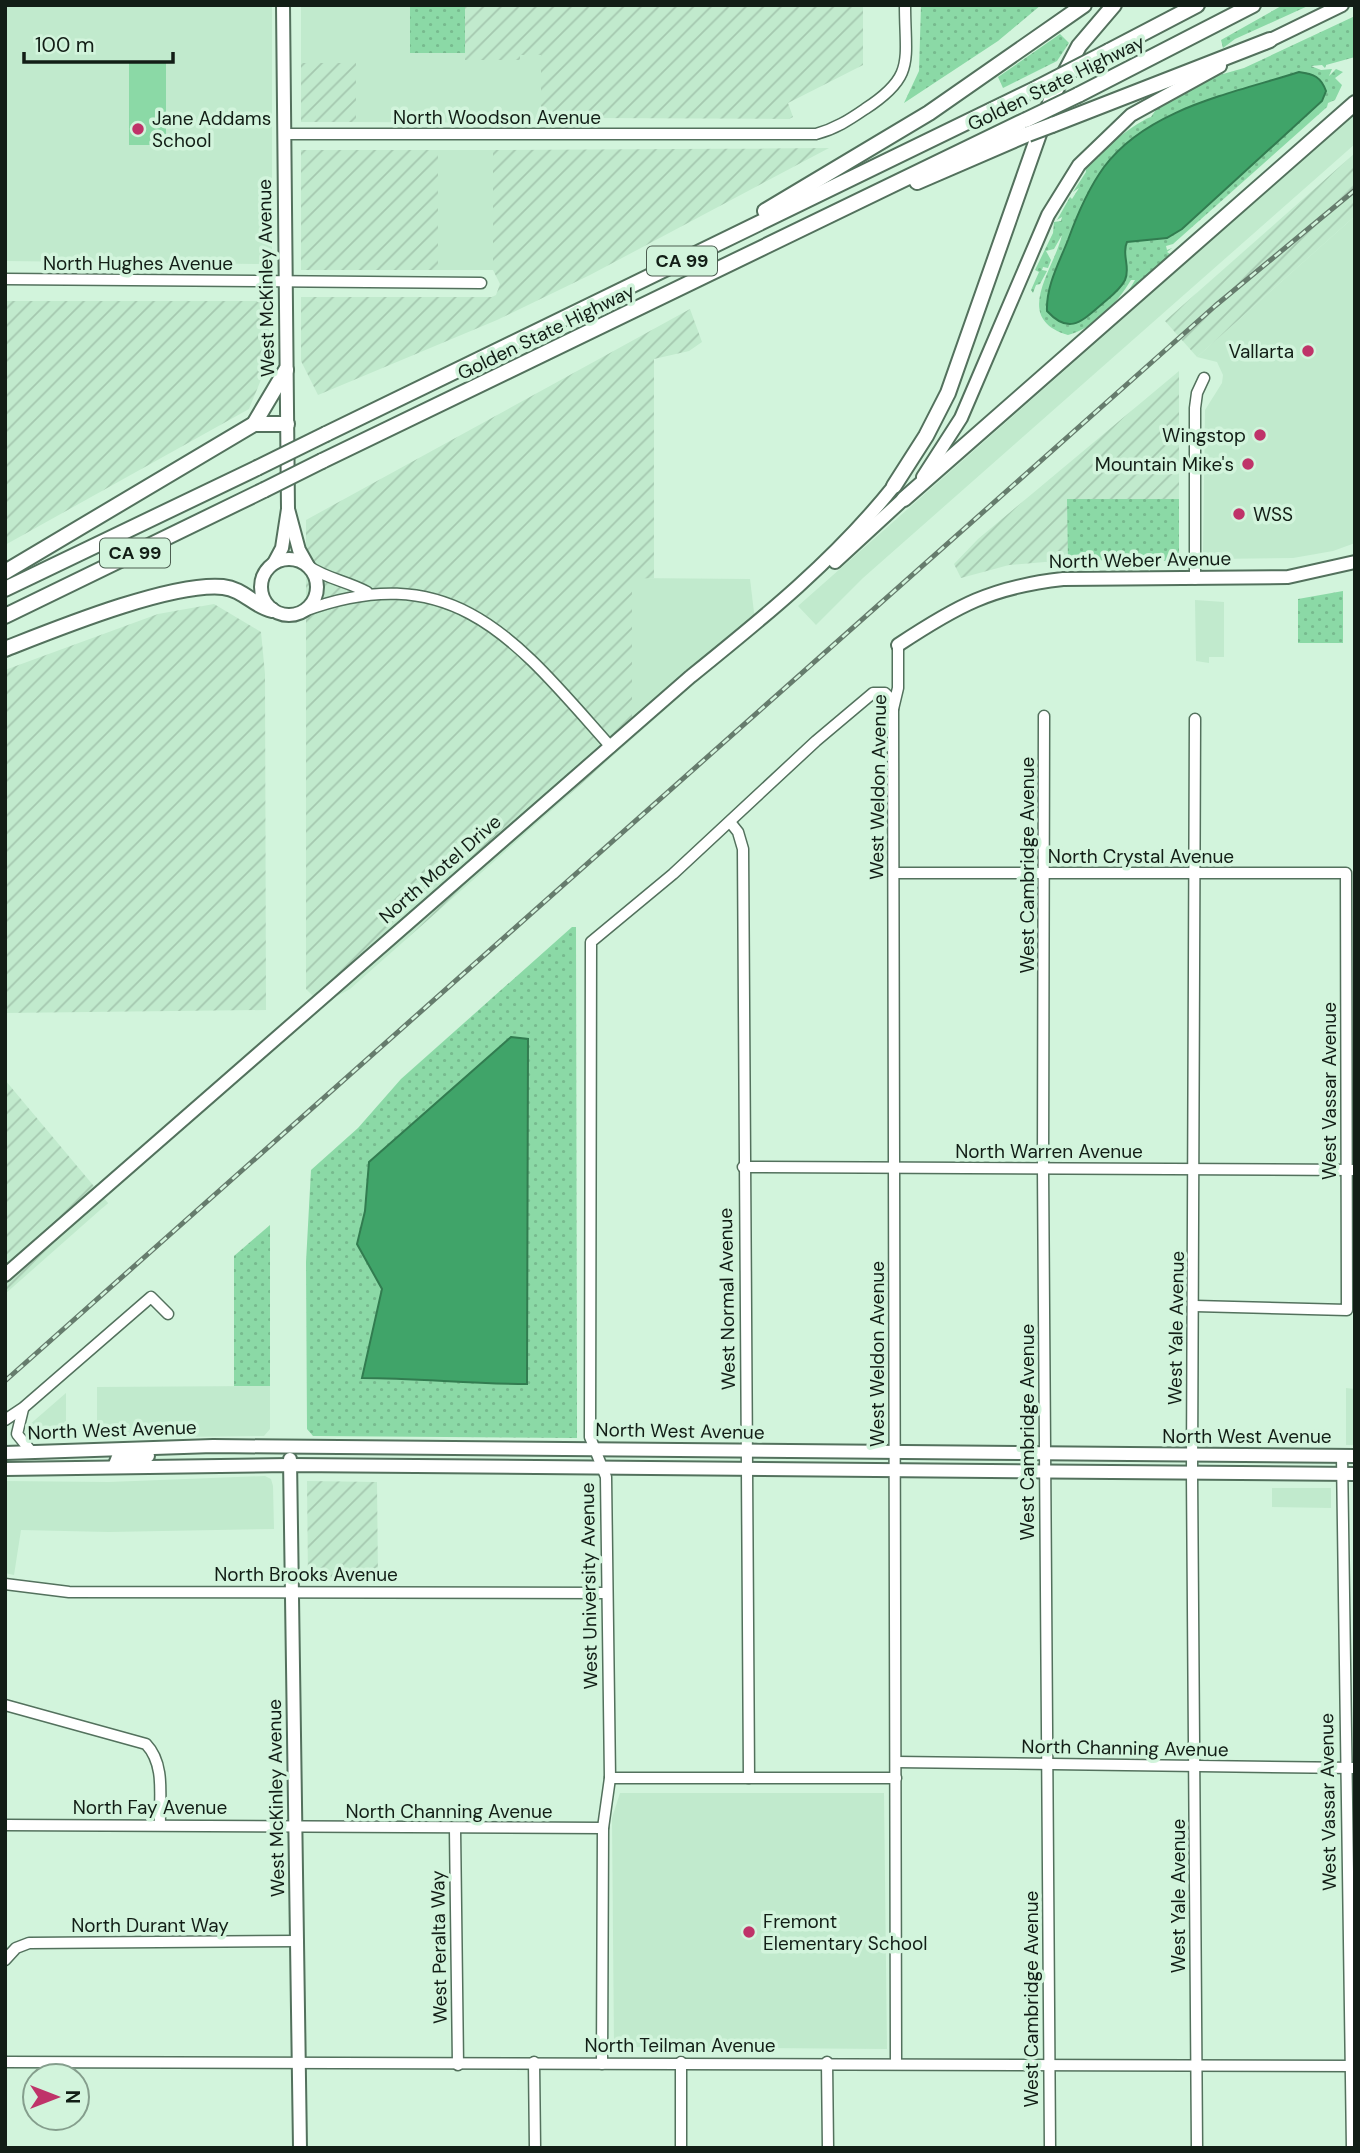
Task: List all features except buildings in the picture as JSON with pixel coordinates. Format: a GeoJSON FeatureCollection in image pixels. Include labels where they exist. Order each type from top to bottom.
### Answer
{"type":"FeatureCollection","features":[{"type":"Feature","properties":{"kind":"highway"},"geometry":{"type":"LineString","coordinates":[[675,264],[929,113],[1084,5]]}},
{"type":"Feature","properties":{"kind":"highway"},"geometry":{"type":"LineString","coordinates":[[894,486],[920,446],[947,393],[1052,97],[1079,46],[1114,5]]}},
{"type":"Feature","properties":{"kind":"highway","name":"Golden State Highway"},"geometry":{"type":"LineString","coordinates":[[5,589],[1037,88],[1197,5]]}},
{"type":"Feature","properties":{"kind":"highway","name":"Golden State Highway"},"geometry":{"type":"LineString","coordinates":[[5,616],[853,204],[1027,127],[1077,95],[1253,5]]}},
{"type":"Feature","properties":{"kind":"highway"},"geometry":{"type":"LineString","coordinates":[[1027,127],[1052,125],[1270,40]]}},
{"type":"Feature","properties":{"kind":"highway"},"geometry":{"type":"LineString","coordinates":[[904,499],[1355,103]]}},
{"type":"Feature","properties":{"kind":"highway"},"geometry":{"type":"LineString","coordinates":[[5,572],[254,424],[286,370]]}},
{"type":"Feature","properties":{"kind":"highway"},"geometry":{"type":"LineString","coordinates":[[254,424],[287,424]]}},
{"type":"Feature","properties":{"kind":"highway"},"geometry":{"type":"LineString","coordinates":[[5,649],[119,608],[213,587],[237,591],[263,608],[272,610]]}},
{"type":"Feature","properties":{"kind":"main road","name":"West McKinley Avenue"},"geometry":{"type":"LineString","coordinates":[[272,610],[261,595],[260,586],[267,569],[274,563],[282,548],[288,509],[283,5]]}},
{"type":"Feature","properties":{"kind":"main road"},"geometry":{"type":"LineString","coordinates":[[761,618],[805,591],[904,499],[933,463],[961,418],[1048,215],[1079,165],[1105,136],[1146,105],[1342,5]]}},
{"type":"Feature","properties":{"kind":"main road","name":"North Motel Drive"},"geometry":{"type":"LineString","coordinates":[[5,1275],[611,747],[801,586],[861,525],[894,486]]}},
{"type":"Feature","properties":{"kind":"main road","name":"West McKinley Avenue"},"geometry":{"type":"LineString","coordinates":[[288,509],[299,550],[316,581],[315,598],[304,611]]}},
{"type":"Feature","properties":{"kind":"main road"},"geometry":{"type":"LineString","coordinates":[[274,563],[291,559],[308,566]]}},
{"type":"Feature","properties":{"kind":"main road","name":"North Weber Avenue"},"geometry":{"type":"LineString","coordinates":[[898,645],[945,614],[1006,587],[1063,579],[1288,577],[1355,562]]}},
{"type":"Feature","properties":{"kind":"main road"},"geometry":{"type":"LineString","coordinates":[[272,610],[288,615],[304,611]]}},
{"type":"Feature","properties":{"kind":"main road"},"geometry":{"type":"LineString","coordinates":[[114,1467],[118,1457],[153,1456],[186,1447]]}},
{"type":"Feature","properties":{"kind":"main road","name":"West McKinley Avenue"},"geometry":{"type":"LineString","coordinates":[[290,1447],[300,2148]]}},
{"type":"Feature","properties":{"kind":"main road","name":"North West Avenue"},"geometry":{"type":"LineString","coordinates":[[5,1453],[100,1448],[290,1447],[1348,1456]]}},
{"type":"Feature","properties":{"kind":"main road"},"geometry":{"type":"LineString","coordinates":[[51,1467],[67,1460],[94,1459],[100,1448]]}},
{"type":"Feature","properties":{"kind":"main road","name":"North West Avenue"},"geometry":{"type":"LineString","coordinates":[[5,1469],[290,1465],[1349,1474]]}},
{"type":"Feature","properties":{"kind":"street","name":"North Woodson Avenue"},"geometry":{"type":"LineString","coordinates":[[284,134],[817,134],[833,130],[899,84],[905,61],[905,5]]}},
{"type":"Feature","properties":{"kind":"street","name":"North Hughes Avenue"},"geometry":{"type":"LineString","coordinates":[[5,279],[481,283]]}},
{"type":"Feature","properties":{"kind":"street"},"geometry":{"type":"LineString","coordinates":[[1195,579],[1195,408],[1197,393],[1204,377]]}},
{"type":"Feature","properties":{"kind":"street"},"geometry":{"type":"LineString","coordinates":[[308,566],[329,579],[354,585],[367,592],[403,594],[434,600],[491,625],[521,648],[611,747]]}},
{"type":"Feature","properties":{"kind":"street"},"geometry":{"type":"LineString","coordinates":[[304,611],[324,604],[355,599],[367,592]]}},
{"type":"Feature","properties":{"kind":"street","name":"West Weldon Avenue"},"geometry":{"type":"LineString","coordinates":[[896,2063],[893,709],[898,688],[898,645]]}},
{"type":"Feature","properties":{"kind":"street"},"geometry":{"type":"LineString","coordinates":[[730,822],[816,741],[873,693],[885,693],[891,699],[893,709]]}},
{"type":"Feature","properties":{"kind":"street","name":"West Cambridge Avenue"},"geometry":{"type":"LineString","coordinates":[[1044,716],[1043,1169],[1050,2148]]}},
{"type":"Feature","properties":{"kind":"street","name":"West Yale Avenue"},"geometry":{"type":"LineString","coordinates":[[1195,719],[1195,1306],[1192,1473],[1197,2148]]}},
{"type":"Feature","properties":{"kind":"street","name":"West University Avenue"},"geometry":{"type":"LineString","coordinates":[[602,2064],[603,1829],[610,1779],[606,1477],[590,1437],[591,942],[730,822]]}},
{"type":"Feature","properties":{"kind":"street","name":"West Normal Avenue"},"geometry":{"type":"LineString","coordinates":[[730,822],[738,832],[743,849],[749,1778]]}},
{"type":"Feature","properties":{"kind":"street","name":"North Crystal Avenue"},"geometry":{"type":"LineString","coordinates":[[894,873],[1346,873]]}},
{"type":"Feature","properties":{"kind":"street","name":"West Vassar Avenue"},"geometry":{"type":"LineString","coordinates":[[1195,1306],[1347,1310],[1351,1170],[1346,873]]}},
{"type":"Feature","properties":{"kind":"street","name":"North Warren Avenue"},"geometry":{"type":"LineString","coordinates":[[743,1167],[1351,1170]]}},
{"type":"Feature","properties":{"kind":"street"},"geometry":{"type":"LineString","coordinates":[[5,1420],[23,1408],[151,1297],[168,1314]]}},
{"type":"Feature","properties":{"kind":"street"},"geometry":{"type":"LineString","coordinates":[[23,1408],[17,1434],[23,1445],[30,1450]]}},
{"type":"Feature","properties":{"kind":"street","name":"West Vassar Avenue"},"geometry":{"type":"LineString","coordinates":[[1348,1456],[1352,2148]]}},
{"type":"Feature","properties":{"kind":"street","name":"North Brooks Avenue"},"geometry":{"type":"LineString","coordinates":[[5,1584],[69,1592],[607,1593]]}},
{"type":"Feature","properties":{"kind":"street"},"geometry":{"type":"LineString","coordinates":[[5,1705],[146,1744],[155,1753],[159,1766],[160,1824]]}},
{"type":"Feature","properties":{"kind":"street","name":"North Channing Avenue"},"geometry":{"type":"LineString","coordinates":[[896,1762],[1349,1768]]}},
{"type":"Feature","properties":{"kind":"street"},"geometry":{"type":"LineString","coordinates":[[610,1779],[896,1778]]}},
{"type":"Feature","properties":{"kind":"street","name":"North Fay Avenue"},"geometry":{"type":"LineString","coordinates":[[5,1825],[295,1826]]}},
{"type":"Feature","properties":{"kind":"street","name":"North Channing Avenue"},"geometry":{"type":"LineString","coordinates":[[295,1826],[603,1829]]}},
{"type":"Feature","properties":{"kind":"street","name":"West Peralta Way"},"geometry":{"type":"LineString","coordinates":[[455,1829],[458,2064]]}},
{"type":"Feature","properties":{"kind":"street","name":"North Durant Way"},"geometry":{"type":"LineString","coordinates":[[6,1958],[16,1948],[29,1943],[298,1941]]}},
{"type":"Feature","properties":{"kind":"street"},"geometry":{"type":"LineString","coordinates":[[534,2062],[535,2148]]}},
{"type":"Feature","properties":{"kind":"street"},"geometry":{"type":"LineString","coordinates":[[681,2062],[681,2148]]}},
{"type":"Feature","properties":{"kind":"street"},"geometry":{"type":"LineString","coordinates":[[827,2062],[828,2148]]}},
{"type":"Feature","properties":{"kind":"street","name":"North Teilman Avenue"},"geometry":{"type":"LineString","coordinates":[[5,2063],[827,2062],[1049,2067],[1353,2066]]}},
{"type":"Feature","properties":{"kind":"shaded area","name":"Jane Addams School"},"geometry":{"type":"Polygon","coordinates":[[[5,5],[272,5],[272,252],[262,264],[5,261],[5,5]]]}},
{"type":"Feature","properties":{"kind":"shaded area"},"geometry":{"type":"Polygon","coordinates":[[[301,5],[410,5],[411,53],[465,53],[466,60],[520,60],[520,55],[541,55],[541,123],[356,122],[356,63],[301,63],[301,5]]]}},
{"type":"Feature","properties":{"kind":"shaded area"},"geometry":{"type":"Polygon","coordinates":[[[410,5],[465,5],[465,53],[410,53],[410,5]]]}},
{"type":"Feature","properties":{"kind":"shaded area"},"geometry":{"type":"Polygon","coordinates":[[[465,5],[863,5],[863,65],[788,103],[793,117],[789,119],[590,118],[589,123],[541,123],[541,55],[520,55],[520,60],[465,60],[465,5]]]}},
{"type":"Feature","properties":{"kind":"shaded area"},"geometry":{"type":"Polygon","coordinates":[[[921,5],[1041,5],[998,41],[904,103],[919,71],[921,5]]]}},
{"type":"Feature","properties":{"kind":"shaded area"},"geometry":{"type":"Polygon","coordinates":[[[1283,5],[1310,5],[1235,39],[1223,48],[1221,40],[1283,5]]]}},
{"type":"Feature","properties":{"kind":"shaded area"},"geometry":{"type":"Polygon","coordinates":[[[1355,16],[1355,57],[1326,65],[1325,68],[1322,65],[1311,66],[1321,70],[1332,69],[1329,76],[1336,69],[1343,72],[1335,78],[1342,85],[1335,100],[1328,103],[1327,107],[1173,244],[1166,246],[1167,250],[1172,248],[1167,252],[1170,254],[1167,260],[1126,295],[1135,280],[1131,280],[1112,306],[1096,321],[1068,335],[1051,327],[1042,317],[1039,306],[1045,278],[1062,235],[1054,249],[1046,251],[1051,260],[1048,268],[1043,267],[1042,270],[1047,271],[1033,293],[1031,290],[1039,272],[1035,270],[1053,233],[1054,222],[1061,221],[1062,217],[1057,220],[1070,197],[1072,199],[1079,188],[1073,192],[1086,172],[1085,167],[1124,133],[1151,117],[1155,111],[1151,110],[1209,78],[1244,68],[1355,16]],[[1142,132],[1124,249],[1127,242],[1136,239],[1152,240],[1142,132]]]}},
{"type":"Feature","properties":{"kind":"shaded area"},"geometry":{"type":"Polygon","coordinates":[[[1060,34],[1069,43],[1057,61],[1003,88],[998,77],[1060,34]]]}},
{"type":"Feature","properties":{"kind":"shaded area"},"geometry":{"type":"Polygon","coordinates":[[[129,63],[166,63],[166,145],[129,145],[129,63]]]}},
{"type":"Feature","properties":{"kind":"shaded area"},"geometry":{"type":"Polygon","coordinates":[[[301,63],[356,63],[356,122],[301,122],[301,63]]]}},
{"type":"Feature","properties":{"kind":"shaded area"},"geometry":{"type":"Polygon","coordinates":[[[1299,72],[1313,75],[1322,82],[1326,91],[1322,101],[1182,229],[1167,238],[1127,242],[1125,280],[1115,293],[1088,316],[1069,324],[1062,323],[1047,311],[1054,275],[1083,202],[1104,167],[1122,147],[1144,130],[1194,105],[1299,72]]]}},
{"type":"Feature","properties":{"kind":"shaded area"},"geometry":{"type":"Polygon","coordinates":[[[1355,114],[1355,144],[863,578],[816,625],[798,606],[1355,114]]]}},
{"type":"Feature","properties":{"kind":"shaded area"},"geometry":{"type":"Polygon","coordinates":[[[829,148],[590,275],[497,320],[318,395],[301,361],[301,297],[496,295],[500,284],[493,270],[493,150],[829,148]]]}},
{"type":"Feature","properties":{"kind":"shaded area"},"geometry":{"type":"Polygon","coordinates":[[[301,150],[438,150],[438,270],[301,270],[301,150]]]}},
{"type":"Feature","properties":{"kind":"shaded area"},"geometry":{"type":"Polygon","coordinates":[[[438,150],[493,150],[493,270],[438,270],[438,150]]]}},
{"type":"Feature","properties":{"kind":"shaded area"},"geometry":{"type":"Polygon","coordinates":[[[1355,153],[1355,216],[1197,357],[1165,321],[1355,153]]]}},
{"type":"Feature","properties":{"kind":"shaded area"},"geometry":{"type":"Polygon","coordinates":[[[1355,216],[1355,543],[1333,551],[1293,558],[1210,559],[1203,552],[1205,410],[1222,383],[1223,375],[1217,362],[1197,357],[1355,216]]]}},
{"type":"Feature","properties":{"kind":"shaded area"},"geometry":{"type":"Polygon","coordinates":[[[5,301],[269,301],[269,360],[249,409],[5,545],[5,301]]]}},
{"type":"Feature","properties":{"kind":"shaded area"},"geometry":{"type":"Polygon","coordinates":[[[690,309],[702,342],[689,351],[654,359],[654,578],[632,579],[632,739],[350,989],[330,1000],[315,998],[306,989],[306,520],[690,309]]]}},
{"type":"Feature","properties":{"kind":"shaded area"},"geometry":{"type":"Polygon","coordinates":[[[1179,371],[1179,499],[1068,499],[1068,560],[1009,565],[961,578],[954,564],[978,539],[1179,371]]]}},
{"type":"Feature","properties":{"kind":"shaded area"},"geometry":{"type":"Polygon","coordinates":[[[1067,499],[1179,499],[1179,561],[1068,560],[1067,499]]]}},
{"type":"Feature","properties":{"kind":"shaded area"},"geometry":{"type":"Polygon","coordinates":[[[632,578],[750,579],[756,629],[632,739],[632,578]]]}},
{"type":"Feature","properties":{"kind":"shaded area"},"geometry":{"type":"Polygon","coordinates":[[[1343,591],[1343,643],[1298,643],[1298,599],[1343,591]]]}},
{"type":"Feature","properties":{"kind":"shaded area"},"geometry":{"type":"Polygon","coordinates":[[[1195,600],[1224,602],[1224,657],[1209,657],[1209,663],[1196,661],[1195,600]]]}},
{"type":"Feature","properties":{"kind":"shaded area"},"geometry":{"type":"Polygon","coordinates":[[[214,604],[261,632],[265,674],[266,1010],[5,1013],[5,670],[158,614],[214,604]]]}},
{"type":"Feature","properties":{"kind":"shaded area"},"geometry":{"type":"Polygon","coordinates":[[[572,927],[576,927],[577,1438],[313,1436],[307,1429],[306,1262],[311,1170],[358,1128],[401,1079],[572,927]]]}},
{"type":"Feature","properties":{"kind":"shaded area"},"geometry":{"type":"Polygon","coordinates":[[[511,1037],[528,1039],[527,1384],[362,1378],[382,1289],[357,1244],[365,1211],[369,1162],[511,1037]]]}},
{"type":"Feature","properties":{"kind":"shaded area"},"geometry":{"type":"Polygon","coordinates":[[[5,1080],[108,1203],[5,1294],[5,1080]]]}},
{"type":"Feature","properties":{"kind":"shaded area"},"geometry":{"type":"Polygon","coordinates":[[[270,1225],[270,1386],[234,1386],[234,1256],[270,1225]]]}},
{"type":"Feature","properties":{"kind":"shaded area"},"geometry":{"type":"Polygon","coordinates":[[[270,1386],[270,1429],[264,1436],[97,1438],[97,1387],[270,1386]]]}},
{"type":"Feature","properties":{"kind":"shaded area"},"geometry":{"type":"Polygon","coordinates":[[[1346,1388],[1355,1389],[1355,1445],[1346,1445],[1346,1388]]]}},
{"type":"Feature","properties":{"kind":"shaded area"},"geometry":{"type":"Polygon","coordinates":[[[66,1393],[66,1440],[30,1440],[25,1432],[28,1426],[66,1393]]]}},
{"type":"Feature","properties":{"kind":"shaded area"},"geometry":{"type":"Polygon","coordinates":[[[265,1476],[271,1479],[273,1486],[274,1529],[109,1532],[21,1530],[14,1575],[5,1573],[5,1481],[109,1482],[265,1476]]]}},
{"type":"Feature","properties":{"kind":"shaded area"},"geometry":{"type":"Polygon","coordinates":[[[307,1481],[377,1482],[378,1582],[308,1581],[307,1481]]]}},
{"type":"Feature","properties":{"kind":"shaded area"},"geometry":{"type":"Polygon","coordinates":[[[1272,1488],[1331,1488],[1331,1508],[1272,1507],[1272,1488]]]}},
{"type":"Feature","properties":{"kind":"shaded area","name":"Fremont Elementary School"},"geometry":{"type":"Polygon","coordinates":[[[620,1793],[884,1793],[887,2049],[614,2047],[612,1818],[620,1793]]]}},
{"type":"Feature","properties":{"kind":"railway"},"geometry":{"type":"LineString","coordinates":[[5,1381],[1215,306],[1355,190]]}},
{"type":"Feature","properties":{"kind":"place","name":"Jane Addams School"},"geometry":{"type":"Point","coordinates":[138,129]}},
{"type":"Feature","properties":{"kind":"place","name":"Vallarta"},"geometry":{"type":"Point","coordinates":[1308,351]}},
{"type":"Feature","properties":{"kind":"place","name":"Wingstop"},"geometry":{"type":"Point","coordinates":[1260,435]}},
{"type":"Feature","properties":{"kind":"place","name":"Mountain Mike's"},"geometry":{"type":"Point","coordinates":[1248,464]}},
{"type":"Feature","properties":{"kind":"place","name":"WSS"},"geometry":{"type":"Point","coordinates":[1239,514]}},
{"type":"Feature","properties":{"kind":"place","name":"Fremont Elementary School"},"geometry":{"type":"Point","coordinates":[749,1932]}}]}
